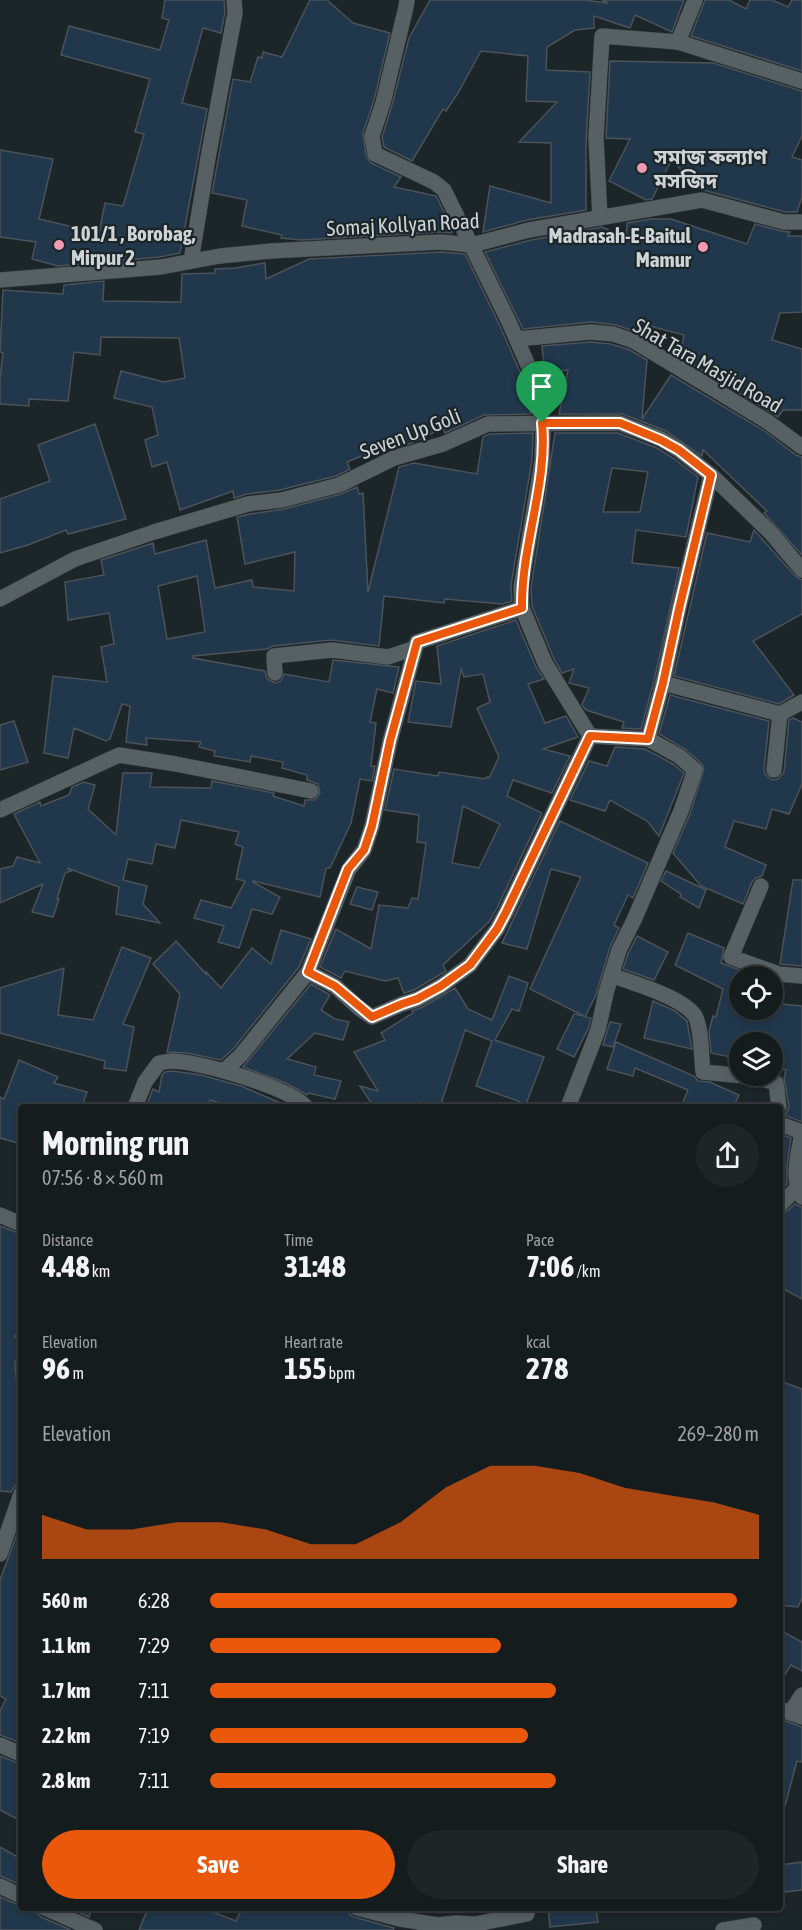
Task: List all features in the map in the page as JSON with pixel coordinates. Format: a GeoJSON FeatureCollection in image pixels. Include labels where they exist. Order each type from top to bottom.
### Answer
{"type":"FeatureCollection","features":[{"type":"Feature","properties":{"kind":"street"},"geometry":{"type":"LineString","coordinates":[[191,261],[235,13],[234,0]]}},
{"type":"Feature","properties":{"kind":"street"},"geometry":{"type":"LineString","coordinates":[[406,0],[383,103],[372,136],[375,154],[434,182],[444,190],[517,339],[535,381],[542,423],[542,461],[521,586],[522,608],[545,663],[590,736]]}},
{"type":"Feature","properties":{"kind":"street"},"geometry":{"type":"LineString","coordinates":[[678,42],[695,0]]}},
{"type":"Feature","properties":{"kind":"street"},"geometry":{"type":"LineString","coordinates":[[600,218],[596,138],[602,36],[678,42],[802,81]]}},
{"type":"Feature","properties":{"kind":"street","name":"Somaj Kollyan Road"},"geometry":{"type":"LineString","coordinates":[[0,280],[161,267],[270,251],[441,242],[472,245],[529,230],[702,200],[784,222],[802,222]]}},
{"type":"Feature","properties":{"kind":"street","name":"Shat Tara Masjid Road"},"geometry":{"type":"LineString","coordinates":[[517,339],[590,332],[613,334],[634,341],[768,422],[802,447]]}},
{"type":"Feature","properties":{"kind":"street","name":"Seven Up Goli"},"geometry":{"type":"LineString","coordinates":[[0,599],[75,560],[154,532],[248,504],[282,500],[339,485],[394,458],[443,444],[488,424],[620,423],[661,440],[679,450],[711,475],[771,533],[802,570]]}},
{"type":"Feature","properties":{"kind":"street"},"geometry":{"type":"LineString","coordinates":[[648,739],[711,475]]}},
{"type":"Feature","properties":{"kind":"street"},"geometry":{"type":"LineString","coordinates":[[224,1071],[241,1055],[308,972],[348,869],[364,850],[372,826],[390,741],[417,642],[522,608]]}},
{"type":"Feature","properties":{"kind":"street"},"geometry":{"type":"LineString","coordinates":[[275,673],[274,656],[332,651],[388,657],[415,648]]}},
{"type":"Feature","properties":{"kind":"street"},"geometry":{"type":"LineString","coordinates":[[663,683],[780,714],[802,702]]}},
{"type":"Feature","properties":{"kind":"street"},"geometry":{"type":"LineString","coordinates":[[774,770],[780,714]]}},
{"type":"Feature","properties":{"kind":"street"},"geometry":{"type":"LineString","coordinates":[[569,1104],[598,1030],[619,950],[681,811],[695,770],[678,756],[648,739],[590,736]]}},
{"type":"Feature","properties":{"kind":"street"},"geometry":{"type":"LineString","coordinates":[[308,972],[335,986],[372,1017],[417,999],[441,986],[470,965],[501,920],[590,736]]}},
{"type":"Feature","properties":{"kind":"street"},"geometry":{"type":"LineString","coordinates":[[0,810],[119,755],[311,791]]}},
{"type":"Feature","properties":{"kind":"street"},"geometry":{"type":"LineString","coordinates":[[761,886],[731,957],[779,974],[802,976]]}},
{"type":"Feature","properties":{"kind":"street"},"geometry":{"type":"LineString","coordinates":[[611,975],[679,1002],[694,1016],[699,1032],[703,1072],[755,1077],[776,1083],[779,1104]]}},
{"type":"Feature","properties":{"kind":"street"},"geometry":{"type":"LineString","coordinates":[[136,1104],[145,1083],[159,1063],[174,1061],[224,1071],[264,1083],[304,1104]]}},
{"type":"Feature","properties":{"kind":"street"},"geometry":{"type":"LineString","coordinates":[[783,1125],[802,1133],[796,1164],[799,1192],[783,1203]]}},
{"type":"Feature","properties":{"kind":"street"},"geometry":{"type":"LineString","coordinates":[[0,1215],[18,1223]]}},
{"type":"Feature","properties":{"kind":"street"},"geometry":{"type":"LineString","coordinates":[[0,1554],[18,1503]]}},
{"type":"Feature","properties":{"kind":"street"},"geometry":{"type":"LineString","coordinates":[[791,1713],[802,1695]]}},
{"type":"Feature","properties":{"kind":"street"},"geometry":{"type":"LineString","coordinates":[[0,1745],[18,1753]]}},
{"type":"Feature","properties":{"kind":"street"},"geometry":{"type":"LineString","coordinates":[[0,1886],[18,1895]]}},
{"type":"Feature","properties":{"kind":"street"},"geometry":{"type":"LineString","coordinates":[[51,1911],[87,1928]]}},
{"type":"Feature","properties":{"kind":"street"},"geometry":{"type":"LineString","coordinates":[[369,1911],[438,1925],[475,1924],[527,1911],[529,1930]]}},
{"type":"Feature","properties":{"kind":"street"},"geometry":{"type":"LineString","coordinates":[[723,1930],[754,1925]]}},
{"type":"Feature","properties":{"kind":"building"},"geometry":{"type":"Polygon","coordinates":[[[165,0],[224,0],[225,12],[221,33],[203,28],[182,103],[207,109],[180,253],[160,257],[58,266],[32,259],[36,242],[0,237],[0,150],[53,159],[39,219],[99,233],[105,203],[123,206],[144,134],[135,132],[150,79],[61,55],[69,26],[160,50],[169,20],[162,18],[165,0]]]}},
{"type":"Feature","properties":{"kind":"building"},"geometry":{"type":"Polygon","coordinates":[[[310,0],[327,0],[353,23],[390,33],[374,100],[363,133],[366,156],[371,163],[401,177],[394,187],[436,196],[451,226],[452,233],[301,240],[281,238],[282,235],[242,226],[247,200],[212,193],[233,79],[250,82],[258,57],[262,58],[263,52],[282,57],[310,0]]]}},
{"type":"Feature","properties":{"kind":"building"},"geometry":{"type":"Polygon","coordinates":[[[430,0],[584,0],[608,3],[602,0],[684,0],[672,32],[635,15],[630,28],[594,16],[594,28],[575,30],[547,47],[546,70],[590,72],[586,144],[586,210],[527,220],[483,232],[490,186],[551,203],[551,143],[519,142],[557,102],[526,101],[528,56],[481,51],[458,93],[446,111],[443,109],[412,161],[384,147],[382,137],[409,38],[430,0]]]}},
{"type":"Feature","properties":{"kind":"building"},"geometry":{"type":"Polygon","coordinates":[[[705,0],[729,0],[746,9],[750,0],[772,0],[788,7],[792,0],[802,0],[802,71],[691,36],[705,0]]]}},
{"type":"Feature","properties":{"kind":"building"},"geometry":{"type":"Polygon","coordinates":[[[610,61],[713,63],[802,91],[802,136],[792,157],[802,160],[802,197],[797,212],[785,212],[703,190],[694,186],[672,159],[652,199],[646,200],[609,181],[630,139],[606,138],[610,61]]]}},
{"type":"Feature","properties":{"kind":"building"},"geometry":{"type":"Polygon","coordinates":[[[651,219],[671,219],[747,244],[755,224],[790,232],[788,236],[802,236],[802,312],[780,313],[772,340],[802,349],[802,410],[783,410],[778,417],[680,357],[684,335],[650,326],[649,339],[616,325],[591,322],[523,329],[485,252],[531,240],[602,227],[626,237],[627,223],[651,219]]]}},
{"type":"Feature","properties":{"kind":"building"},"geometry":{"type":"Polygon","coordinates":[[[441,252],[465,254],[523,379],[531,414],[484,415],[445,433],[443,428],[412,443],[393,448],[391,444],[347,462],[350,469],[336,476],[280,490],[234,498],[233,491],[180,510],[167,462],[152,467],[145,440],[158,435],[152,407],[114,398],[121,371],[164,382],[185,378],[179,338],[101,337],[100,355],[74,352],[68,401],[29,399],[29,406],[0,404],[3,290],[63,294],[64,285],[104,281],[103,301],[181,302],[182,274],[215,273],[215,269],[265,263],[266,279],[309,259],[441,252]]]}},
{"type":"Feature","properties":{"kind":"building"},"geometry":{"type":"Polygon","coordinates":[[[590,342],[611,344],[630,350],[647,360],[642,419],[671,375],[763,430],[802,457],[802,555],[764,513],[767,511],[703,450],[702,456],[666,431],[623,414],[559,414],[568,370],[545,373],[542,346],[590,342]]]}},
{"type":"Feature","properties":{"kind":"building"},"geometry":{"type":"Polygon","coordinates":[[[95,424],[126,519],[68,534],[66,530],[0,553],[0,499],[50,481],[38,445],[95,424]]]}},
{"type":"Feature","properties":{"kind":"building"},"geometry":{"type":"Polygon","coordinates":[[[533,433],[532,460],[511,585],[512,601],[502,604],[445,599],[444,603],[384,596],[379,646],[331,640],[193,656],[193,658],[265,671],[267,679],[275,683],[281,681],[284,674],[329,682],[333,660],[399,667],[393,693],[377,689],[370,722],[376,723],[371,766],[375,766],[372,781],[360,779],[351,823],[330,868],[326,868],[320,897],[253,881],[280,897],[272,914],[252,909],[239,948],[218,942],[224,926],[194,918],[201,900],[231,908],[245,881],[236,879],[243,847],[235,844],[239,832],[181,820],[175,848],[156,844],[152,864],[128,859],[123,880],[147,886],[143,904],[160,923],[116,914],[119,887],[67,868],[71,871],[65,873],[53,917],[32,912],[43,884],[0,903],[0,869],[13,866],[17,857],[40,863],[14,814],[40,802],[41,806],[69,795],[72,787],[84,782],[95,785],[88,809],[116,835],[123,773],[152,773],[150,787],[211,788],[212,781],[274,793],[273,796],[304,806],[305,800],[315,800],[320,793],[318,784],[307,780],[307,775],[282,768],[283,762],[251,756],[250,762],[214,756],[215,751],[199,747],[201,742],[146,738],[147,745],[126,742],[130,706],[122,704],[110,739],[106,741],[74,728],[68,758],[44,753],[53,676],[107,682],[101,647],[114,644],[109,613],[68,620],[65,582],[104,575],[101,560],[153,543],[155,554],[206,540],[215,588],[252,580],[253,587],[294,591],[295,552],[245,564],[237,517],[284,509],[341,494],[357,487],[359,494],[363,493],[368,592],[399,467],[414,463],[477,474],[483,437],[490,434],[533,433]],[[197,576],[158,586],[167,639],[205,632],[197,576]]]}},
{"type":"Feature","properties":{"kind":"building"},"geometry":{"type":"Polygon","coordinates":[[[555,433],[618,433],[657,448],[698,477],[686,537],[636,530],[632,563],[679,568],[641,729],[622,728],[624,722],[586,710],[582,705],[589,688],[569,683],[574,669],[562,673],[532,606],[531,588],[555,433]],[[612,468],[603,512],[640,512],[648,472],[612,468]]]}},
{"type":"Feature","properties":{"kind":"building"},"geometry":{"type":"Polygon","coordinates":[[[754,530],[795,576],[802,580],[802,614],[753,641],[794,695],[779,704],[674,676],[707,533],[750,542],[754,530]]]}},
{"type":"Feature","properties":{"kind":"building"},"geometry":{"type":"Polygon","coordinates":[[[516,620],[536,667],[544,679],[528,684],[545,723],[566,716],[578,737],[543,749],[570,756],[552,793],[513,780],[507,796],[542,813],[489,922],[443,965],[446,971],[414,990],[404,993],[398,978],[385,981],[345,971],[341,978],[320,967],[336,929],[371,949],[379,905],[408,908],[412,898],[418,899],[426,843],[417,842],[419,815],[385,810],[394,769],[438,776],[439,772],[485,779],[489,778],[499,757],[477,708],[490,702],[483,674],[464,677],[461,669],[451,727],[408,722],[416,681],[441,684],[437,646],[516,620]],[[463,806],[452,863],[479,868],[500,824],[463,806]]]}},
{"type":"Feature","properties":{"kind":"building"},"geometry":{"type":"Polygon","coordinates":[[[670,695],[769,721],[764,770],[772,780],[778,779],[784,772],[789,720],[793,718],[802,722],[802,784],[789,814],[772,809],[766,829],[734,821],[725,847],[766,865],[762,876],[752,882],[743,904],[701,886],[673,853],[690,814],[704,768],[685,749],[659,734],[670,695]]]}},
{"type":"Feature","properties":{"kind":"building"},"geometry":{"type":"Polygon","coordinates":[[[14,721],[28,762],[0,770],[0,725],[14,721]]]}},
{"type":"Feature","properties":{"kind":"building"},"geometry":{"type":"Polygon","coordinates":[[[615,747],[645,749],[673,764],[684,773],[659,836],[647,821],[610,800],[605,811],[570,800],[589,761],[607,766],[615,747]]]}},
{"type":"Feature","properties":{"kind":"building"},"geometry":{"type":"Polygon","coordinates":[[[560,821],[648,863],[633,898],[628,895],[614,925],[619,928],[610,947],[596,995],[585,1017],[591,1018],[589,1027],[574,1057],[557,1049],[574,1014],[584,1016],[530,989],[581,877],[551,869],[527,949],[502,943],[560,821]]]}},
{"type":"Feature","properties":{"kind":"building"},"geometry":{"type":"Polygon","coordinates":[[[666,871],[706,890],[699,908],[680,897],[681,894],[661,881],[666,871]]]}},
{"type":"Feature","properties":{"kind":"building"},"geometry":{"type":"Polygon","coordinates":[[[793,880],[802,880],[802,966],[780,964],[793,880]]]}},
{"type":"Feature","properties":{"kind":"building"},"geometry":{"type":"Polygon","coordinates":[[[357,887],[378,892],[372,910],[350,904],[357,887]]]}},
{"type":"Feature","properties":{"kind":"building"},"geometry":{"type":"Polygon","coordinates":[[[281,930],[311,939],[299,967],[234,1048],[221,1060],[187,1053],[167,1052],[180,994],[153,964],[176,941],[221,988],[252,948],[271,964],[281,930]]]}},
{"type":"Feature","properties":{"kind":"building"},"geometry":{"type":"Polygon","coordinates":[[[688,933],[724,948],[721,963],[729,966],[729,1020],[783,1020],[783,1004],[802,1006],[802,1122],[784,1115],[789,1106],[784,1078],[786,1070],[783,1070],[783,1032],[729,1032],[729,1057],[711,1053],[709,1031],[713,1016],[716,1017],[723,989],[675,965],[688,933]]]}},
{"type":"Feature","properties":{"kind":"building"},"geometry":{"type":"Polygon","coordinates":[[[637,936],[668,952],[654,980],[623,969],[637,936]]]}},
{"type":"Feature","properties":{"kind":"building"},"geometry":{"type":"Polygon","coordinates":[[[122,947],[151,958],[123,1024],[134,1027],[126,1071],[104,1068],[105,1061],[0,1033],[0,988],[64,968],[58,1015],[93,1020],[122,947]]]}},
{"type":"Feature","properties":{"kind":"building"},"geometry":{"type":"Polygon","coordinates":[[[509,976],[528,983],[519,1011],[512,1009],[495,1040],[544,1057],[526,1104],[476,1086],[492,1041],[465,1030],[441,1104],[421,1102],[421,1104],[372,1104],[360,1086],[378,1091],[354,1052],[385,1040],[381,1033],[413,1013],[412,1011],[455,988],[468,1009],[492,1020],[509,976]]]}},
{"type":"Feature","properties":{"kind":"building"},"geometry":{"type":"Polygon","coordinates":[[[311,984],[330,995],[321,1010],[335,1019],[349,1022],[343,1040],[315,1033],[287,1059],[316,1067],[314,1075],[341,1081],[335,1099],[308,1093],[307,1095],[286,1083],[243,1067],[311,984]]]}},
{"type":"Feature","properties":{"kind":"building"},"geometry":{"type":"Polygon","coordinates":[[[653,1001],[675,1011],[687,1021],[692,1049],[644,1038],[653,1001]]]}},
{"type":"Feature","properties":{"kind":"building"},"geometry":{"type":"Polygon","coordinates":[[[610,1022],[621,1024],[613,1047],[603,1045],[610,1022]]]}},
{"type":"Feature","properties":{"kind":"building"},"geometry":{"type":"Polygon","coordinates":[[[616,1042],[694,1076],[698,1081],[710,1082],[739,1095],[734,1104],[682,1104],[688,1090],[635,1068],[633,1076],[607,1069],[616,1042]]]}},
{"type":"Feature","properties":{"kind":"building"},"geometry":{"type":"Polygon","coordinates":[[[19,1060],[58,1077],[54,1083],[87,1092],[83,1104],[18,1104],[18,1143],[0,1138],[0,1097],[4,1099],[19,1060]]]}},
{"type":"Feature","properties":{"kind":"building"},"geometry":{"type":"Polygon","coordinates":[[[165,1072],[201,1075],[241,1086],[283,1104],[223,1104],[210,1100],[208,1104],[147,1104],[153,1089],[159,1092],[162,1075],[165,1072]]]}},
{"type":"Feature","properties":{"kind":"building"},"geometry":{"type":"Polygon","coordinates":[[[783,1135],[791,1138],[787,1184],[783,1188],[783,1135]]]}},
{"type":"Feature","properties":{"kind":"building"},"geometry":{"type":"Polygon","coordinates":[[[795,1204],[802,1207],[802,1299],[783,1289],[783,1213],[795,1204]]]}},
{"type":"Feature","properties":{"kind":"building"},"geometry":{"type":"Polygon","coordinates":[[[0,1226],[18,1233],[18,1330],[15,1337],[18,1338],[18,1356],[15,1363],[18,1396],[18,1485],[11,1492],[0,1491],[0,1226]]]}},
{"type":"Feature","properties":{"kind":"building"},"geometry":{"type":"Polygon","coordinates":[[[783,1382],[802,1389],[802,1598],[798,1607],[783,1605],[783,1382]]]}},
{"type":"Feature","properties":{"kind":"building"},"geometry":{"type":"Polygon","coordinates":[[[18,1532],[18,1742],[0,1735],[0,1711],[6,1699],[0,1696],[0,1580],[18,1532]]]}},
{"type":"Feature","properties":{"kind":"building"},"geometry":{"type":"Polygon","coordinates":[[[783,1632],[802,1642],[802,1671],[791,1665],[783,1677],[783,1632]]]}},
{"type":"Feature","properties":{"kind":"building"},"geometry":{"type":"Polygon","coordinates":[[[783,1720],[802,1727],[802,1762],[797,1761],[785,1806],[783,1806],[783,1720]]]}},
{"type":"Feature","properties":{"kind":"building"},"geometry":{"type":"Polygon","coordinates":[[[0,1756],[18,1763],[18,1819],[0,1810],[0,1756]]]}},
{"type":"Feature","properties":{"kind":"building"},"geometry":{"type":"Polygon","coordinates":[[[0,1847],[18,1857],[18,1884],[0,1876],[0,1847]]]}},
{"type":"Feature","properties":{"kind":"building"},"geometry":{"type":"Polygon","coordinates":[[[802,1862],[802,1890],[785,1892],[783,1865],[802,1862]]]}},
{"type":"Feature","properties":{"kind":"building"},"geometry":{"type":"Polygon","coordinates":[[[0,1897],[18,1905],[18,1911],[36,1911],[41,1917],[71,1930],[0,1930],[0,1897]]]}},
{"type":"Feature","properties":{"kind":"building"},"geometry":{"type":"Polygon","coordinates":[[[76,1911],[91,1911],[89,1917],[76,1911]]]}},
{"type":"Feature","properties":{"kind":"building"},"geometry":{"type":"Polygon","coordinates":[[[147,1911],[210,1911],[236,1921],[241,1911],[349,1911],[354,1917],[394,1928],[393,1930],[139,1930],[147,1911]]]}},
{"type":"Feature","properties":{"kind":"building"},"geometry":{"type":"Polygon","coordinates":[[[548,1911],[596,1911],[598,1922],[550,1927],[548,1911]]]}},
{"type":"Feature","properties":{"kind":"place","name":"সমাজ কল্যাণ মসজিদ"},"geometry":{"type":"Point","coordinates":[642,168]}},
{"type":"Feature","properties":{"kind":"place","name":"101/1 , Borobag, Mirpur 2"},"geometry":{"type":"Point","coordinates":[59,245]}},
{"type":"Feature","properties":{"kind":"place","name":"Madrasah-E-Baitul Mamur"},"geometry":{"type":"Point","coordinates":[703,247]}},
{"type":"Feature","properties":{"kind":"route"},"geometry":{"type":"LineString","coordinates":[[542,423],[620,423],[679,450],[711,475],[648,739],[590,736],[506,912],[497,929],[470,965],[441,986],[417,999],[372,1017],[335,986],[308,972],[348,869],[364,850],[372,826],[390,741],[417,642],[522,608],[521,586],[542,461],[542,423]]}}]}
